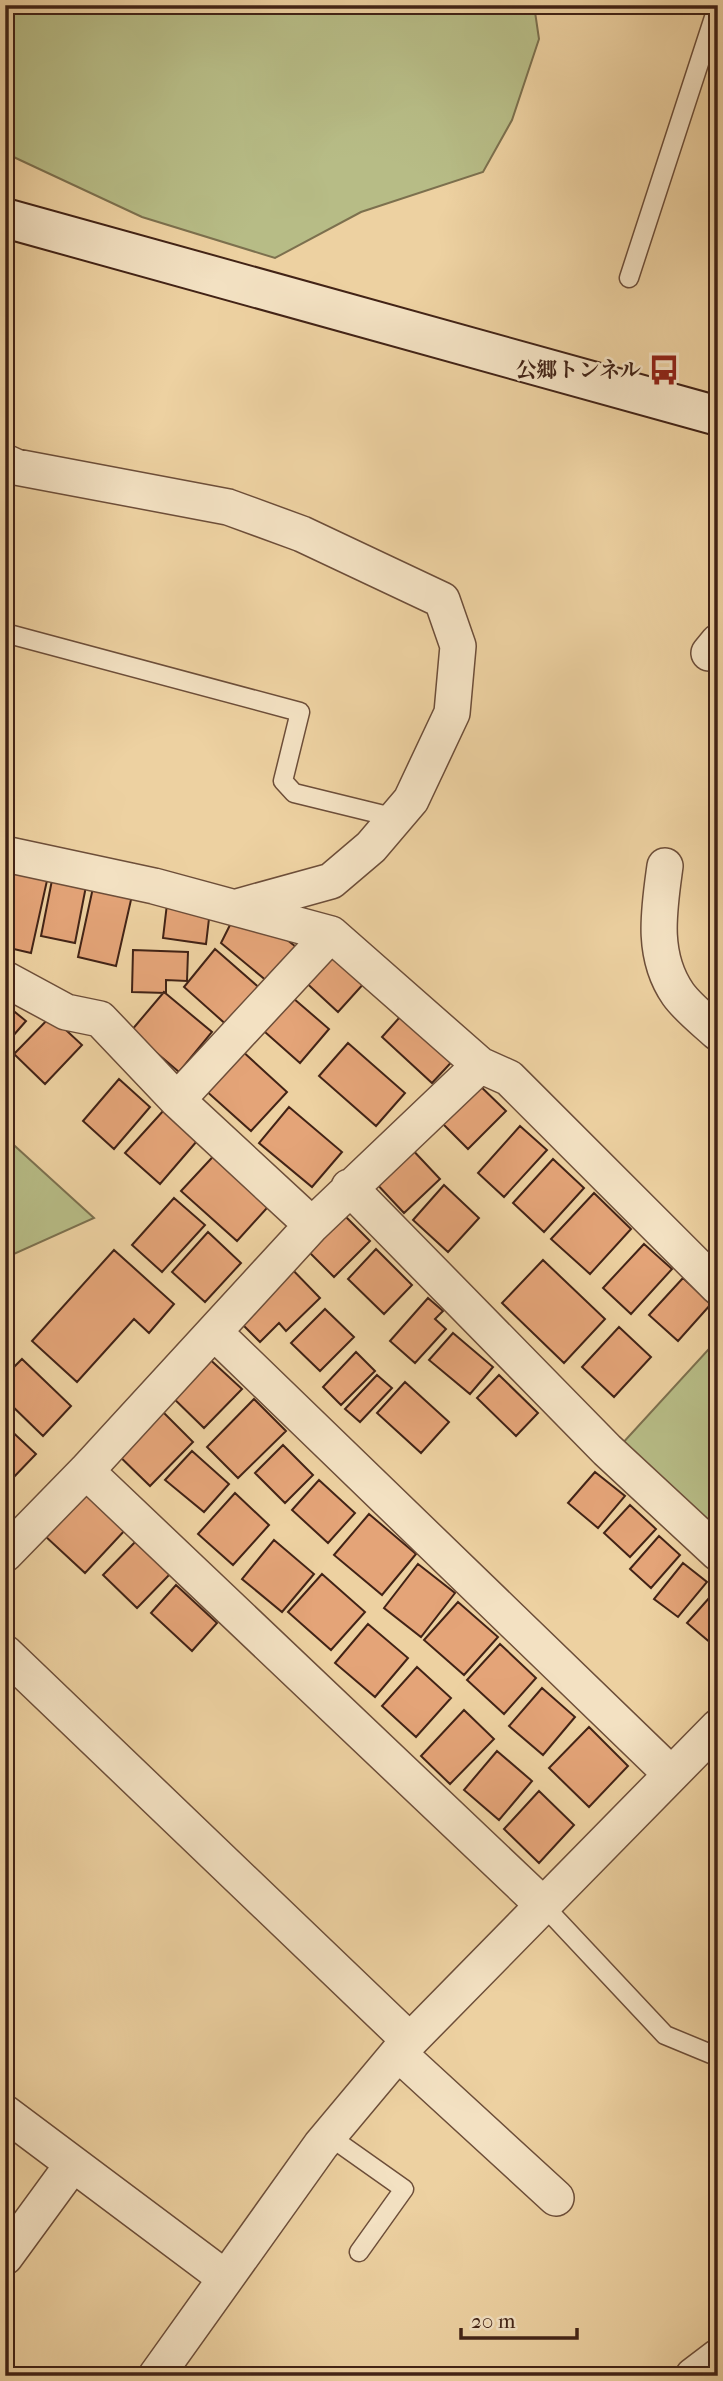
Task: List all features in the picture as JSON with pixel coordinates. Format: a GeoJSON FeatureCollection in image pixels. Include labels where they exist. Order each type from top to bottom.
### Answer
{"type":"FeatureCollection","features":[{"type":"Feature","properties":{"kind":"street"},"geometry":{"type":"LineString","coordinates":[[5,218],[718,416]]}},
{"type":"Feature","properties":{"kind":"street"},"geometry":{"type":"LineString","coordinates":[[5,462],[16,467],[228,507],[302,534],[442,600],[458,646],[452,712],[411,800],[371,847],[331,881],[237,907]]}},
{"type":"Feature","properties":{"kind":"street"},"geometry":{"type":"LineString","coordinates":[[5,854],[237,907],[331,933],[480,1065],[509,1078],[718,1287]]}},
{"type":"Feature","properties":{"kind":"street"},"geometry":{"type":"LineString","coordinates":[[665,866],[657,929],[662,956],[678,994],[718,1033]]}},
{"type":"Feature","properties":{"kind":"street"},"geometry":{"type":"LineString","coordinates":[[177,1100],[331,933]]}},
{"type":"Feature","properties":{"kind":"street"},"geometry":{"type":"LineString","coordinates":[[5,979],[66,1012],[100,1019],[177,1100],[312,1225]]}},
{"type":"Feature","properties":{"kind":"street"},"geometry":{"type":"LineString","coordinates":[[5,1554],[86,1471],[312,1225],[480,1065]]}},
{"type":"Feature","properties":{"kind":"street"},"geometry":{"type":"LineString","coordinates":[[349,1187],[607,1450],[718,1553]]}},
{"type":"Feature","properties":{"kind":"street"},"geometry":{"type":"LineString","coordinates":[[214,1332],[671,1774]]}},
{"type":"Feature","properties":{"kind":"street"},"geometry":{"type":"LineString","coordinates":[[86,1471],[543,1905]]}},
{"type":"Feature","properties":{"kind":"street"},"geometry":{"type":"LineString","coordinates":[[5,1653],[556,2198]]}},
{"type":"Feature","properties":{"kind":"street"},"geometry":{"type":"LineString","coordinates":[[156,2376],[224,2277],[329,2136],[404,2047],[718,1727]]}},
{"type":"Feature","properties":{"kind":"street"},"geometry":{"type":"LineString","coordinates":[[5,2113],[224,2277]]}},
{"type":"Feature","properties":{"kind":"street"},"geometry":{"type":"LineString","coordinates":[[5,2256],[73,2164]]}},
{"type":"Feature","properties":{"kind":"street"},"geometry":{"type":"LineString","coordinates":[[693,2376],[718,2357]]}},
{"type":"Feature","properties":{"kind":"lane"},"geometry":{"type":"LineString","coordinates":[[629,278],[718,5]]}},
{"type":"Feature","properties":{"kind":"lane"},"geometry":{"type":"LineString","coordinates":[[5,633],[300,712],[283,781],[294,793],[396,818]]}},
{"type":"Feature","properties":{"kind":"lane"},"geometry":{"type":"LineString","coordinates":[[543,1905],[665,2035],[711,2054]]}},
{"type":"Feature","properties":{"kind":"lane"},"geometry":{"type":"LineString","coordinates":[[329,2136],[404,2189],[359,2252]]}},
{"type":"Feature","properties":{"kind":"green space"},"geometry":{"type":"Polygon","coordinates":[[[5,5],[31,5],[62,11],[69,5],[534,5],[539,39],[512,120],[483,172],[361,212],[275,258],[142,217],[5,153],[5,5]]]}},
{"type":"Feature","properties":{"kind":"green space"},"geometry":{"type":"Polygon","coordinates":[[[5,1137],[94,1218],[5,1258],[5,1137]]]}},
{"type":"Feature","properties":{"kind":"green space"},"geometry":{"type":"Polygon","coordinates":[[[718,1339],[718,1540],[620,1446],[718,1339]]]}},
{"type":"Feature","properties":{"kind":"building"},"geometry":{"type":"Polygon","coordinates":[[[9,867],[48,876],[31,953],[5,947],[5,885],[9,867]]]}},
{"type":"Feature","properties":{"kind":"building"},"geometry":{"type":"Polygon","coordinates":[[[53,875],[87,881],[75,943],[41,936],[53,875]]]}},
{"type":"Feature","properties":{"kind":"building"},"geometry":{"type":"Polygon","coordinates":[[[94,883],[133,891],[116,966],[78,957],[94,883]]]}},
{"type":"Feature","properties":{"kind":"building"},"geometry":{"type":"Polygon","coordinates":[[[167,904],[210,910],[206,944],[163,938],[167,904]]]}},
{"type":"Feature","properties":{"kind":"building"},"geometry":{"type":"Polygon","coordinates":[[[231,923],[282,936],[300,950],[268,982],[221,943],[231,923]]]}},
{"type":"Feature","properties":{"kind":"building"},"geometry":{"type":"Polygon","coordinates":[[[328,947],[366,981],[338,1012],[301,978],[328,947]]]}},
{"type":"Feature","properties":{"kind":"building"},"geometry":{"type":"Polygon","coordinates":[[[215,949],[263,991],[229,1027],[184,987],[215,949]]]}},
{"type":"Feature","properties":{"kind":"building"},"geometry":{"type":"Polygon","coordinates":[[[133,950],[188,952],[187,981],[166,980],[166,993],[132,992],[133,950]]]}},
{"type":"Feature","properties":{"kind":"building"},"geometry":{"type":"Polygon","coordinates":[[[164,992],[212,1032],[179,1072],[131,1031],[164,992]]]}},
{"type":"Feature","properties":{"kind":"building"},"geometry":{"type":"Polygon","coordinates":[[[286,992],[329,1029],[300,1063],[257,1025],[286,992]]]}},
{"type":"Feature","properties":{"kind":"building"},"geometry":{"type":"Polygon","coordinates":[[[5,1004],[26,1021],[5,1045],[5,1004]]]}},
{"type":"Feature","properties":{"kind":"building"},"geometry":{"type":"Polygon","coordinates":[[[408,1008],[459,1054],[432,1083],[382,1037],[408,1008]]]}},
{"type":"Feature","properties":{"kind":"building"},"geometry":{"type":"Polygon","coordinates":[[[51,1016],[82,1045],[45,1084],[14,1054],[51,1016]]]}},
{"type":"Feature","properties":{"kind":"building"},"geometry":{"type":"Polygon","coordinates":[[[348,1043],[405,1093],[376,1126],[319,1076],[348,1043]]]}},
{"type":"Feature","properties":{"kind":"building"},"geometry":{"type":"Polygon","coordinates":[[[240,1049],[287,1092],[251,1131],[204,1089],[240,1049]]]}},
{"type":"Feature","properties":{"kind":"building"},"geometry":{"type":"Polygon","coordinates":[[[119,1079],[150,1107],[114,1149],[83,1121],[119,1079]]]}},
{"type":"Feature","properties":{"kind":"building"},"geometry":{"type":"Polygon","coordinates":[[[475,1081],[506,1111],[468,1149],[437,1118],[475,1081]]]}},
{"type":"Feature","properties":{"kind":"building"},"geometry":{"type":"Polygon","coordinates":[[[289,1107],[342,1152],[312,1187],[259,1143],[289,1107]]]}},
{"type":"Feature","properties":{"kind":"building"},"geometry":{"type":"Polygon","coordinates":[[[164,1110],[197,1141],[160,1184],[125,1153],[164,1110]]]}},
{"type":"Feature","properties":{"kind":"building"},"geometry":{"type":"Polygon","coordinates":[[[520,1126],[547,1150],[504,1197],[478,1173],[520,1126]]]}},
{"type":"Feature","properties":{"kind":"building"},"geometry":{"type":"Polygon","coordinates":[[[408,1145],[440,1179],[404,1213],[373,1180],[408,1145]]]}},
{"type":"Feature","properties":{"kind":"building"},"geometry":{"type":"Polygon","coordinates":[[[221,1148],[276,1198],[237,1241],[181,1191],[221,1148]]]}},
{"type":"Feature","properties":{"kind":"building"},"geometry":{"type":"Polygon","coordinates":[[[553,1159],[584,1188],[544,1232],[513,1203],[553,1159]]]}},
{"type":"Feature","properties":{"kind":"building"},"geometry":{"type":"Polygon","coordinates":[[[444,1185],[479,1218],[448,1252],[413,1220],[444,1185]]]}},
{"type":"Feature","properties":{"kind":"building"},"geometry":{"type":"Polygon","coordinates":[[[594,1193],[631,1229],[590,1274],[551,1239],[594,1193]]]}},
{"type":"Feature","properties":{"kind":"building"},"geometry":{"type":"Polygon","coordinates":[[[174,1198],[205,1225],[162,1272],[132,1245],[174,1198]]]}},
{"type":"Feature","properties":{"kind":"building"},"geometry":{"type":"Polygon","coordinates":[[[337,1208],[370,1241],[334,1277],[301,1244],[337,1208]]]}},
{"type":"Feature","properties":{"kind":"building"},"geometry":{"type":"Polygon","coordinates":[[[208,1232],[241,1263],[205,1302],[172,1272],[208,1232]]]}},
{"type":"Feature","properties":{"kind":"building"},"geometry":{"type":"Polygon","coordinates":[[[644,1244],[672,1269],[631,1314],[603,1288],[644,1244]]]}},
{"type":"Feature","properties":{"kind":"building"},"geometry":{"type":"Polygon","coordinates":[[[376,1249],[412,1285],[384,1314],[348,1279],[376,1249]]]}},
{"type":"Feature","properties":{"kind":"building"},"geometry":{"type":"Polygon","coordinates":[[[114,1250],[174,1304],[149,1333],[134,1319],[77,1382],[32,1341],[114,1250]]]}},
{"type":"Feature","properties":{"kind":"building"},"geometry":{"type":"Polygon","coordinates":[[[543,1260],[605,1319],[564,1363],[502,1303],[543,1260]]]}},
{"type":"Feature","properties":{"kind":"building"},"geometry":{"type":"Polygon","coordinates":[[[286,1263],[320,1298],[286,1331],[279,1323],[260,1342],[234,1316],[286,1263]]]}},
{"type":"Feature","properties":{"kind":"building"},"geometry":{"type":"Polygon","coordinates":[[[683,1278],[711,1304],[678,1341],[649,1315],[683,1278]]]}},
{"type":"Feature","properties":{"kind":"building"},"geometry":{"type":"Polygon","coordinates":[[[428,1298],[443,1311],[435,1319],[446,1329],[415,1363],[390,1341],[428,1298]]]}},
{"type":"Feature","properties":{"kind":"building"},"geometry":{"type":"Polygon","coordinates":[[[325,1309],[354,1337],[320,1371],[291,1343],[325,1309]]]}},
{"type":"Feature","properties":{"kind":"building"},"geometry":{"type":"Polygon","coordinates":[[[619,1327],[651,1357],[614,1397],[582,1367],[619,1327]]]}},
{"type":"Feature","properties":{"kind":"building"},"geometry":{"type":"Polygon","coordinates":[[[453,1333],[493,1367],[470,1394],[429,1360],[453,1333]]]}},
{"type":"Feature","properties":{"kind":"building"},"geometry":{"type":"Polygon","coordinates":[[[356,1352],[375,1371],[341,1405],[323,1387],[356,1352]]]}},
{"type":"Feature","properties":{"kind":"building"},"geometry":{"type":"Polygon","coordinates":[[[204,1354],[242,1389],[204,1428],[167,1392],[204,1354]]]}},
{"type":"Feature","properties":{"kind":"building"},"geometry":{"type":"Polygon","coordinates":[[[22,1359],[71,1406],[43,1436],[5,1399],[5,1376],[22,1359]]]}},
{"type":"Feature","properties":{"kind":"building"},"geometry":{"type":"Polygon","coordinates":[[[377,1375],[392,1388],[360,1422],[345,1409],[377,1375]]]}},
{"type":"Feature","properties":{"kind":"building"},"geometry":{"type":"Polygon","coordinates":[[[499,1375],[538,1413],[516,1436],[477,1398],[499,1375]]]}},
{"type":"Feature","properties":{"kind":"building"},"geometry":{"type":"Polygon","coordinates":[[[405,1382],[449,1422],[421,1453],[377,1413],[405,1382]]]}},
{"type":"Feature","properties":{"kind":"building"},"geometry":{"type":"Polygon","coordinates":[[[254,1399],[286,1431],[238,1478],[207,1447],[254,1399]]]}},
{"type":"Feature","properties":{"kind":"building"},"geometry":{"type":"Polygon","coordinates":[[[155,1404],[193,1442],[150,1486],[111,1448],[155,1404]]]}},
{"type":"Feature","properties":{"kind":"building"},"geometry":{"type":"Polygon","coordinates":[[[5,1425],[36,1454],[11,1480],[5,1474],[5,1425]]]}},
{"type":"Feature","properties":{"kind":"building"},"geometry":{"type":"Polygon","coordinates":[[[283,1445],[313,1475],[285,1503],[255,1473],[283,1445]]]}},
{"type":"Feature","properties":{"kind":"building"},"geometry":{"type":"Polygon","coordinates":[[[192,1451],[229,1484],[204,1512],[165,1480],[192,1451]]]}},
{"type":"Feature","properties":{"kind":"building"},"geometry":{"type":"Polygon","coordinates":[[[595,1472],[625,1496],[598,1528],[568,1503],[595,1472]]]}},
{"type":"Feature","properties":{"kind":"building"},"geometry":{"type":"Polygon","coordinates":[[[319,1480],[355,1513],[328,1543],[292,1510],[319,1480]]]}},
{"type":"Feature","properties":{"kind":"building"},"geometry":{"type":"Polygon","coordinates":[[[86,1491],[126,1529],[85,1573],[45,1536],[86,1491]]]}},
{"type":"Feature","properties":{"kind":"building"},"geometry":{"type":"Polygon","coordinates":[[[235,1493],[269,1525],[233,1565],[198,1534],[235,1493]]]}},
{"type":"Feature","properties":{"kind":"building"},"geometry":{"type":"Polygon","coordinates":[[[630,1505],[656,1529],[630,1557],[604,1533],[630,1505]]]}},
{"type":"Feature","properties":{"kind":"building"},"geometry":{"type":"Polygon","coordinates":[[[369,1514],[416,1554],[382,1595],[334,1555],[369,1514]]]}},
{"type":"Feature","properties":{"kind":"building"},"geometry":{"type":"Polygon","coordinates":[[[659,1536],[680,1555],[651,1588],[630,1569],[659,1536]]]}},
{"type":"Feature","properties":{"kind":"building"},"geometry":{"type":"Polygon","coordinates":[[[138,1539],[171,1573],[137,1608],[103,1575],[138,1539]]]}},
{"type":"Feature","properties":{"kind":"building"},"geometry":{"type":"Polygon","coordinates":[[[274,1540],[314,1574],[282,1612],[242,1579],[274,1540]]]}},
{"type":"Feature","properties":{"kind":"building"},"geometry":{"type":"Polygon","coordinates":[[[683,1563],[707,1582],[678,1617],[654,1599],[683,1563]]]}},
{"type":"Feature","properties":{"kind":"building"},"geometry":{"type":"Polygon","coordinates":[[[418,1564],[455,1593],[421,1637],[384,1608],[418,1564]]]}},
{"type":"Feature","properties":{"kind":"building"},"geometry":{"type":"Polygon","coordinates":[[[322,1574],[365,1612],[331,1650],[288,1612],[322,1574]]]}},
{"type":"Feature","properties":{"kind":"building"},"geometry":{"type":"Polygon","coordinates":[[[176,1585],[217,1623],[192,1651],[151,1613],[176,1585]]]}},
{"type":"Feature","properties":{"kind":"building"},"geometry":{"type":"Polygon","coordinates":[[[718,1590],[718,1649],[687,1623],[718,1590]]]}},
{"type":"Feature","properties":{"kind":"building"},"geometry":{"type":"Polygon","coordinates":[[[458,1602],[498,1637],[464,1675],[424,1640],[458,1602]]]}},
{"type":"Feature","properties":{"kind":"building"},"geometry":{"type":"Polygon","coordinates":[[[368,1624],[408,1658],[375,1697],[335,1663],[368,1624]]]}},
{"type":"Feature","properties":{"kind":"building"},"geometry":{"type":"Polygon","coordinates":[[[500,1644],[536,1678],[504,1714],[467,1680],[500,1644]]]}},
{"type":"Feature","properties":{"kind":"building"},"geometry":{"type":"Polygon","coordinates":[[[417,1667],[451,1698],[416,1737],[382,1706],[417,1667]]]}},
{"type":"Feature","properties":{"kind":"building"},"geometry":{"type":"Polygon","coordinates":[[[542,1688],[575,1717],[543,1755],[509,1726],[542,1688]]]}},
{"type":"Feature","properties":{"kind":"building"},"geometry":{"type":"Polygon","coordinates":[[[464,1710],[494,1739],[450,1784],[421,1756],[464,1710]]]}},
{"type":"Feature","properties":{"kind":"building"},"geometry":{"type":"Polygon","coordinates":[[[589,1727],[628,1766],[589,1807],[549,1768],[589,1727]]]}},
{"type":"Feature","properties":{"kind":"building"},"geometry":{"type":"Polygon","coordinates":[[[497,1751],[532,1781],[499,1820],[464,1790],[497,1751]]]}},
{"type":"Feature","properties":{"kind":"building"},"geometry":{"type":"Polygon","coordinates":[[[539,1791],[574,1825],[539,1863],[504,1829],[539,1791]]]}},
{"type":"Feature","properties":{"kind":"place","name":"公郷トンネル"},"geometry":{"type":"Point","coordinates":[664,370]}}]}
